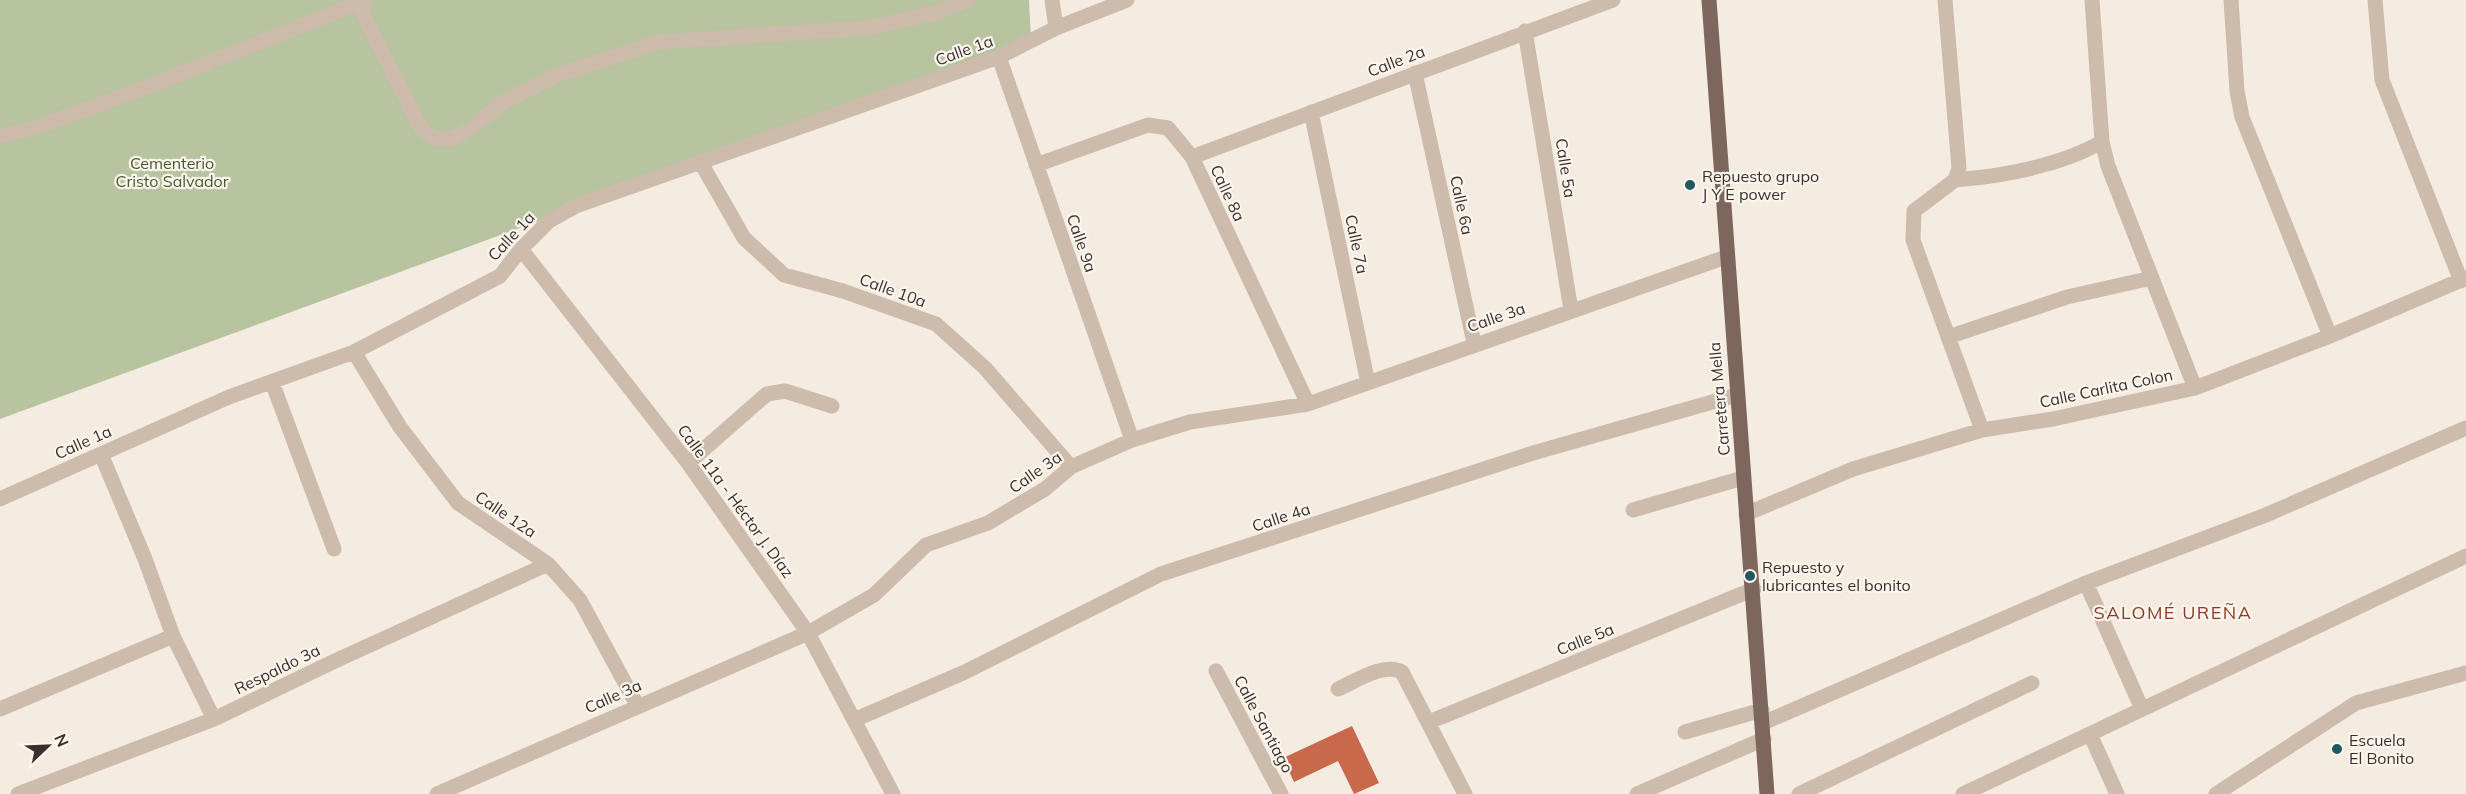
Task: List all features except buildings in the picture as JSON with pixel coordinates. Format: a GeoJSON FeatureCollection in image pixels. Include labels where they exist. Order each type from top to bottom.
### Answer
{"type":"FeatureCollection","features":[{"type":"Feature","properties":{"kind":"main road","name":"Carretera Mella"},"geometry":{"type":"LineString","coordinates":[[1709,0],[1726,257],[1754,589],[1767,794]]}},
{"type":"Feature","properties":{"kind":"street"},"geometry":{"type":"LineString","coordinates":[[0,136],[34,128],[150,86],[360,1],[421,128],[433,138],[451,139],[471,129],[500,104],[557,75],[660,42],[868,28],[935,13],[968,0]]}},
{"type":"Feature","properties":{"kind":"street"},"geometry":{"type":"LineString","coordinates":[[1052,0],[1056,28]]}},
{"type":"Feature","properties":{"kind":"street","name":"Calle 1a"},"geometry":{"type":"LineString","coordinates":[[0,499],[229,397],[354,352],[500,276],[521,249],[549,221],[576,206],[999,57],[1056,28],[1127,0]]}},
{"type":"Feature","properties":{"kind":"street","name":"Calle 2a"},"geometry":{"type":"LineString","coordinates":[[1192,157],[1613,0]]}},
{"type":"Feature","properties":{"kind":"street"},"geometry":{"type":"LineString","coordinates":[[1946,0],[1959,153],[1959,168],[1955,180]]}},
{"type":"Feature","properties":{"kind":"street"},"geometry":{"type":"LineString","coordinates":[[2092,0],[2102,142],[2108,166],[2195,388]]}},
{"type":"Feature","properties":{"kind":"street"},"geometry":{"type":"LineString","coordinates":[[2232,0],[2237,91],[2242,117],[2330,336]]}},
{"type":"Feature","properties":{"kind":"street"},"geometry":{"type":"LineString","coordinates":[[2375,0],[2382,80],[2464,280]]}},
{"type":"Feature","properties":{"kind":"street","name":"Calle 5a"},"geometry":{"type":"LineString","coordinates":[[1526,32],[1571,310]]}},
{"type":"Feature","properties":{"kind":"street","name":"Calle 9a"},"geometry":{"type":"LineString","coordinates":[[999,57],[1132,440]]}},
{"type":"Feature","properties":{"kind":"street","name":"Calle 6a"},"geometry":{"type":"LineString","coordinates":[[1415,73],[1474,343]]}},
{"type":"Feature","properties":{"kind":"street","name":"Calle 7a"},"geometry":{"type":"LineString","coordinates":[[1311,112],[1368,383]]}},
{"type":"Feature","properties":{"kind":"street","name":"Calle 8a"},"geometry":{"type":"LineString","coordinates":[[1036,165],[1148,124],[1168,128],[1192,157],[1308,404]]}},
{"type":"Feature","properties":{"kind":"street"},"geometry":{"type":"LineString","coordinates":[[1983,430],[1912,240],[1911,224],[1914,211],[1955,180],[1989,177],[2043,164],[2086,151],[2102,142]]}},
{"type":"Feature","properties":{"kind":"street","name":"Calle 10a"},"geometry":{"type":"LineString","coordinates":[[701,163],[744,238],[784,275],[843,291],[936,324],[985,368],[1071,467]]}},
{"type":"Feature","properties":{"kind":"street","name":"Calle 11a - Héctor J. Díaz"},"geometry":{"type":"LineString","coordinates":[[521,249],[688,463],[808,633],[893,794]]}},
{"type":"Feature","properties":{"kind":"street","name":"Calle 3a"},"geometry":{"type":"LineString","coordinates":[[437,794],[637,705],[808,633],[874,596],[926,545],[997,518],[1045,489],[1071,467],[1132,440],[1190,422],[1308,404],[1474,343],[1726,257]]}},
{"type":"Feature","properties":{"kind":"street"},"geometry":{"type":"LineString","coordinates":[[1948,337],[2067,297],[2152,278]]}},
{"type":"Feature","properties":{"kind":"street","name":"Calle Carlita Colon"},"geometry":{"type":"LineString","coordinates":[[1746,514],[1853,469],[1983,430],[2053,419],[2195,388],[2330,336],[2464,280]]}},
{"type":"Feature","properties":{"kind":"street","name":"Calle 12a"},"geometry":{"type":"LineString","coordinates":[[354,352],[400,427],[458,504],[548,564],[580,600],[637,705]]}},
{"type":"Feature","properties":{"kind":"street"},"geometry":{"type":"LineString","coordinates":[[272,382],[334,549]]}},
{"type":"Feature","properties":{"kind":"street"},"geometry":{"type":"LineString","coordinates":[[688,463],[767,394],[777,390],[832,406]]}},
{"type":"Feature","properties":{"kind":"street","name":"Calle 4a"},"geometry":{"type":"LineString","coordinates":[[854,720],[964,672],[1161,574],[1533,453],[1737,395]]}},
{"type":"Feature","properties":{"kind":"street"},"geometry":{"type":"LineString","coordinates":[[1685,732],[1763,716],[2086,583],[2266,515],[2466,428]]}},
{"type":"Feature","properties":{"kind":"street"},"geometry":{"type":"LineString","coordinates":[[101,454],[146,558],[173,636],[214,719]]}},
{"type":"Feature","properties":{"kind":"street"},"geometry":{"type":"LineString","coordinates":[[1633,510],[1743,478]]}},
{"type":"Feature","properties":{"kind":"street"},"geometry":{"type":"LineString","coordinates":[[1963,794],[2466,556]]}},
{"type":"Feature","properties":{"kind":"street","name":"Respaldo 3a"},"geometry":{"type":"LineString","coordinates":[[18,794],[214,719],[548,564]]}},
{"type":"Feature","properties":{"kind":"street"},"geometry":{"type":"LineString","coordinates":[[2086,583],[2142,709]]}},
{"type":"Feature","properties":{"kind":"street","name":"Calle 5a"},"geometry":{"type":"LineString","coordinates":[[1429,722],[1754,589]]}},
{"type":"Feature","properties":{"kind":"street"},"geometry":{"type":"LineString","coordinates":[[0,709],[173,636]]}},
{"type":"Feature","properties":{"kind":"street"},"geometry":{"type":"LineString","coordinates":[[1338,689],[1385,669],[1394,668],[1402,672],[1465,794]]}},
{"type":"Feature","properties":{"kind":"street","name":"Calle Santiago"},"geometry":{"type":"LineString","coordinates":[[1216,671],[1281,794]]}},
{"type":"Feature","properties":{"kind":"street"},"geometry":{"type":"LineString","coordinates":[[2216,794],[2356,703],[2466,673]]}},
{"type":"Feature","properties":{"kind":"street"},"geometry":{"type":"LineString","coordinates":[[1799,794],[2032,683]]}},
{"type":"Feature","properties":{"kind":"street"},"geometry":{"type":"LineString","coordinates":[[2090,734],[2117,794]]}},
{"type":"Feature","properties":{"kind":"street"},"geometry":{"type":"LineString","coordinates":[[1637,794],[1764,739]]}},
{"type":"Feature","properties":{"kind":"green space","name":"Cementerio Cristo Salvador"},"geometry":{"type":"Polygon","coordinates":[[[0,0],[1029,0],[1031,40],[0,419],[0,0]]]}},
{"type":"Feature","properties":{"kind":"place","name":"Repuesto grupo J Y E power"},"geometry":{"type":"Point","coordinates":[1690,185]}},
{"type":"Feature","properties":{"kind":"place","name":"Repuesto y lubricantes el bonito"},"geometry":{"type":"Point","coordinates":[1750,576]}},
{"type":"Feature","properties":{"kind":"place","name":"Escuela El Bonito"},"geometry":{"type":"Point","coordinates":[2337,749]}},
{"type":"Feature","properties":{"kind":"district","name":"SALOMÉ UREÑA"},"geometry":{"type":"Point","coordinates":[2173,612]}}]}
